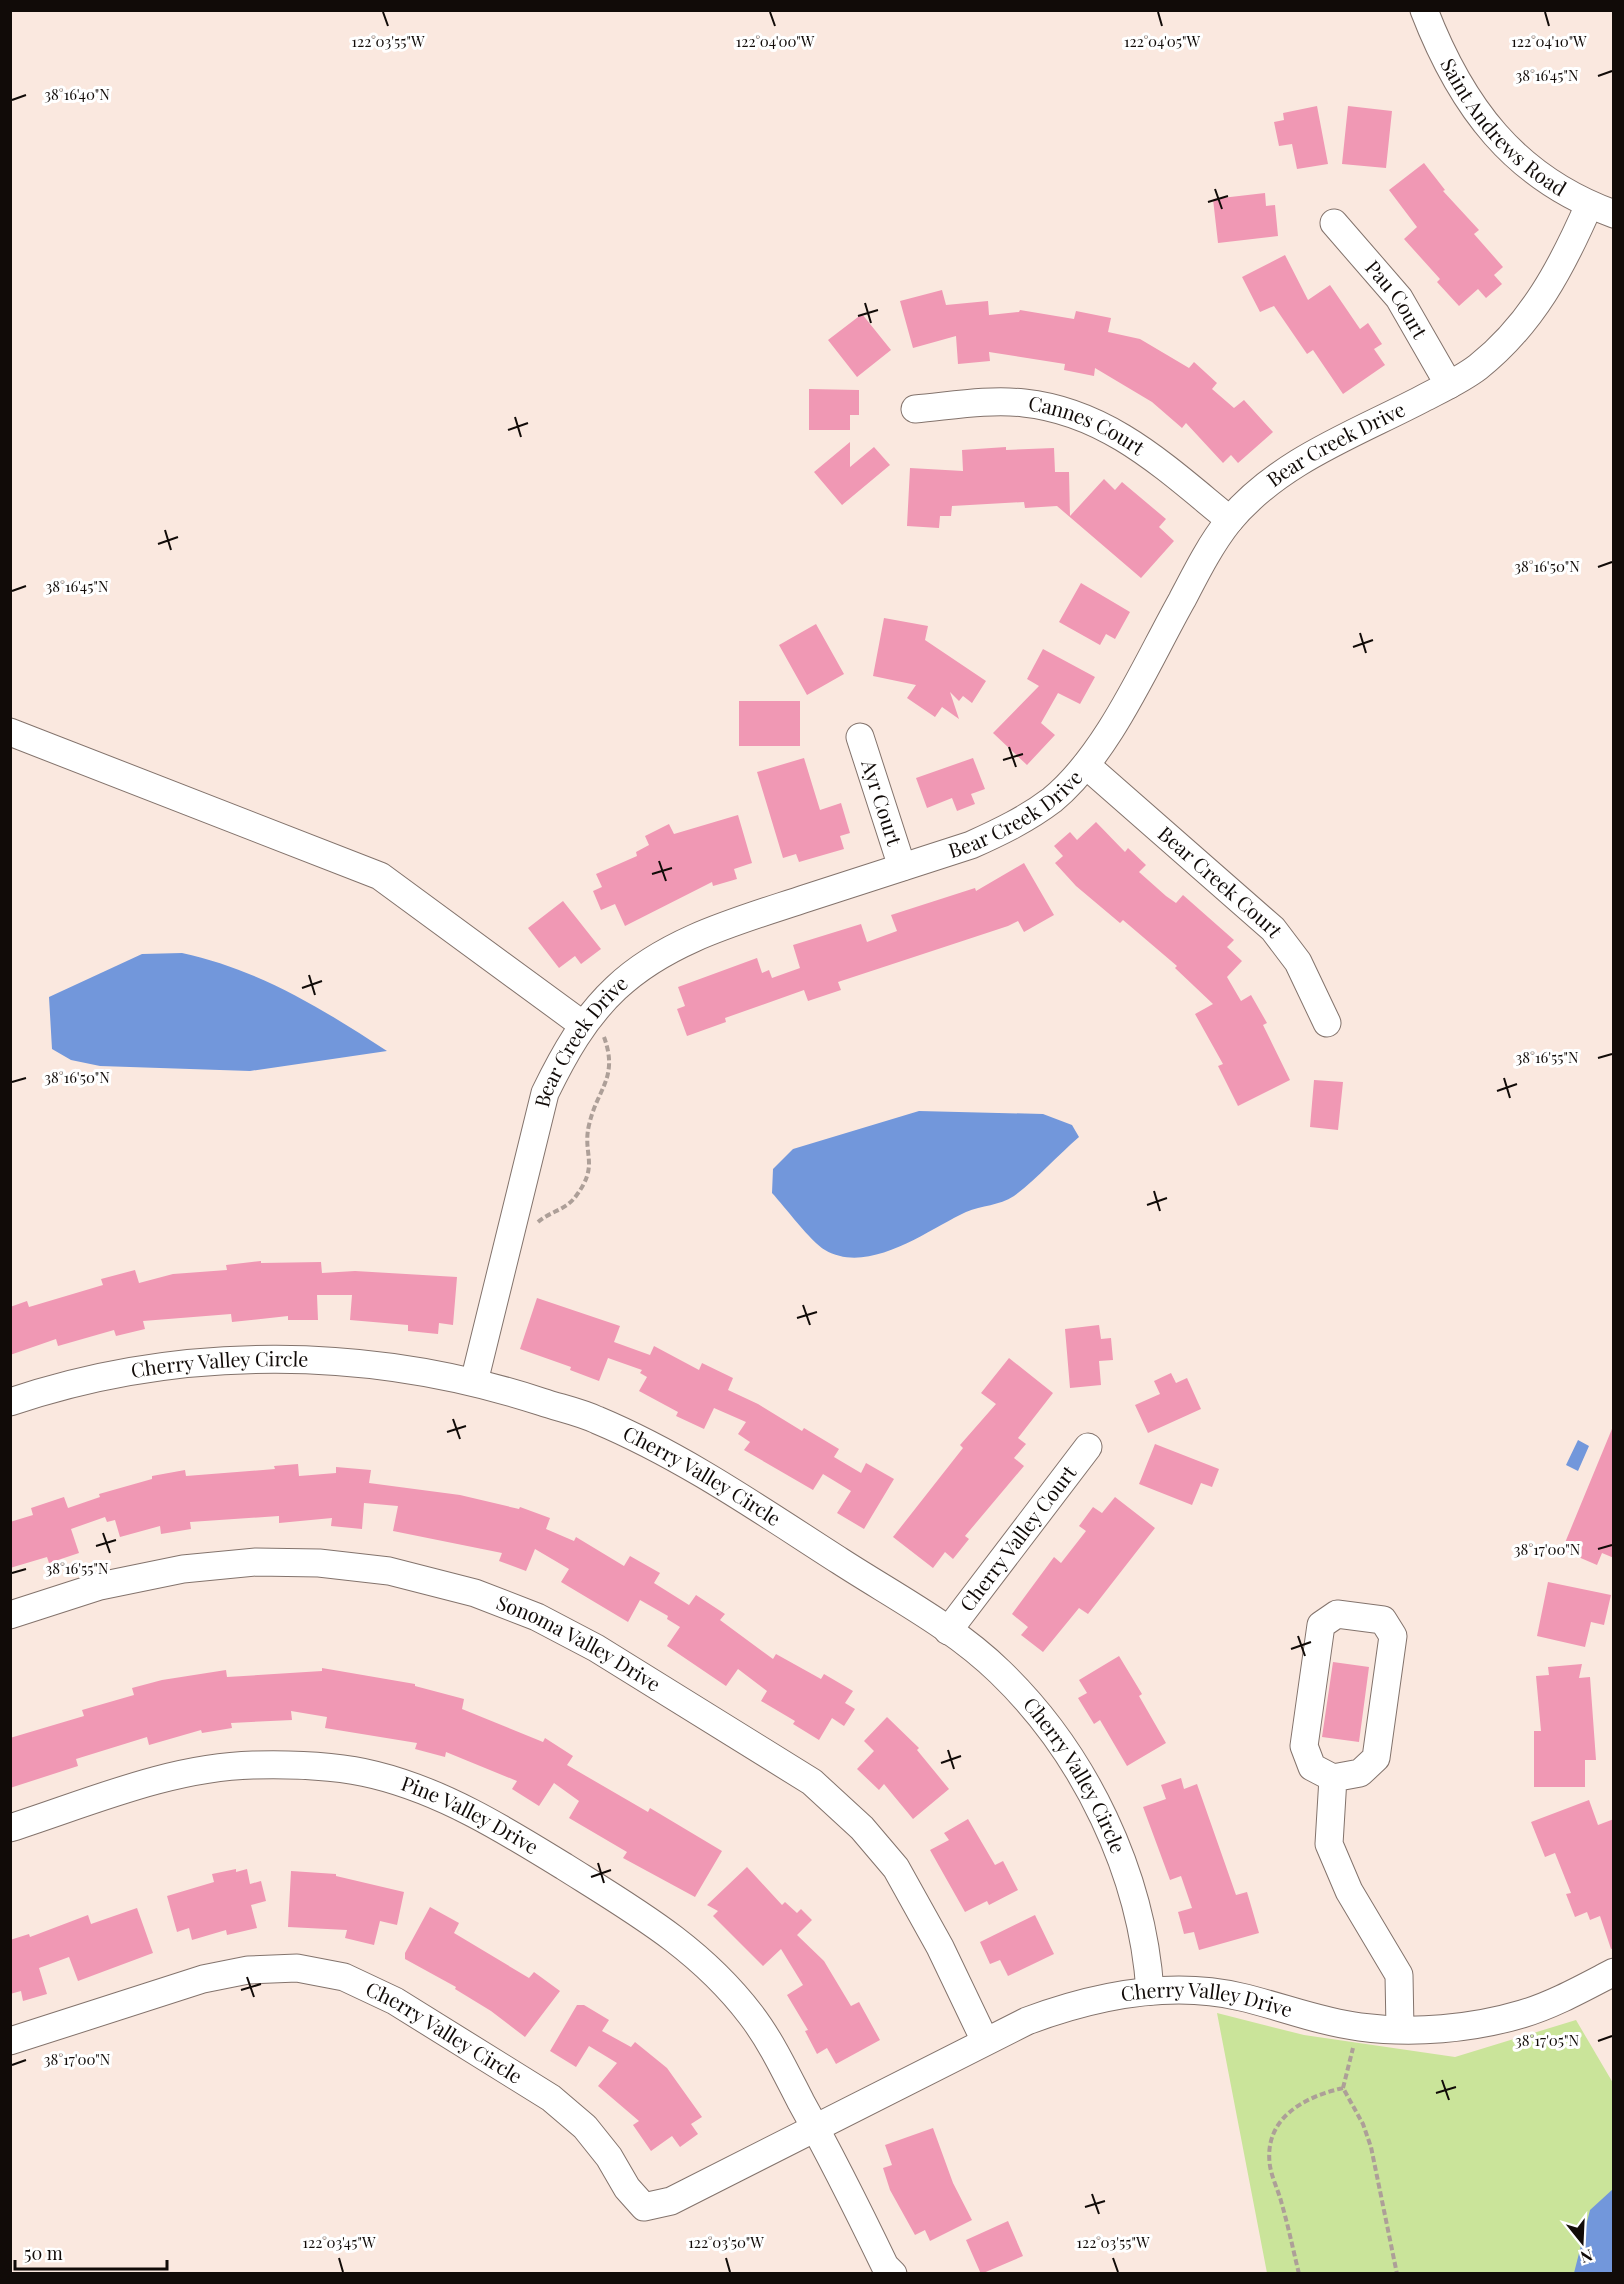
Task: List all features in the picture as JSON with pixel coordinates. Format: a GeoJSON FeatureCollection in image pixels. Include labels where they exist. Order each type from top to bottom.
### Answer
{"type":"FeatureCollection","features":[{"type":"Feature","properties":{"kind":"street","name":"Saint Andrews Road"},"geometry":{"type":"LineString","coordinates":[[1424,10],[1442,58],[1472,107],[1509,150],[1544,178],[1601,210]]}},
{"type":"Feature","properties":{"kind":"street","name":"Bear Creek Drive"},"geometry":{"type":"LineString","coordinates":[[474,1382],[541,1104],[565,1052],[592,1029],[616,988],[657,956],[704,933],[971,845],[1014,825],[1052,799],[1086,765],[1111,727],[1209,551],[1230,520],[1275,478],[1311,455],[1449,385],[1477,368],[1507,342],[1535,308],[1601,210]]}},
{"type":"Feature","properties":{"kind":"street","name":"Pau Court"},"geometry":{"type":"LineString","coordinates":[[1334,223],[1399,298],[1449,385]]}},
{"type":"Feature","properties":{"kind":"street","name":"Cannes Court"},"geometry":{"type":"LineString","coordinates":[[915,409],[1024,403],[1077,414],[1130,440],[1230,520]]}},
{"type":"Feature","properties":{"kind":"street"},"geometry":{"type":"LineString","coordinates":[[10,732],[380,876],[592,1029]]}},
{"type":"Feature","properties":{"kind":"street","name":"Ayr Court"},"geometry":{"type":"LineString","coordinates":[[860,737],[902,867]]}},
{"type":"Feature","properties":{"kind":"street","name":"Bear Creek Court"},"geometry":{"type":"LineString","coordinates":[[1086,765],[1273,929],[1298,962],[1327,1023]]}},
{"type":"Feature","properties":{"kind":"street","name":"Cherry Valley Circle"},"geometry":{"type":"LineString","coordinates":[[10,1402],[126,1372],[181,1364],[260,1359],[334,1360],[424,1371],[474,1382],[597,1420],[687,1465],[948,1630],[999,1671],[1041,1717],[1082,1777],[1114,1840],[1133,1893],[1147,1949],[1150,1991]]}},
{"type":"Feature","properties":{"kind":"street","name":"Cherry Valley Court"},"geometry":{"type":"LineString","coordinates":[[948,1630],[1088,1447]]}},
{"type":"Feature","properties":{"kind":"street","name":"Sonoma Valley Drive"},"geometry":{"type":"LineString","coordinates":[[10,1615],[99,1586],[183,1569],[256,1562],[319,1563],[389,1571],[475,1593],[537,1617],[596,1648],[812,1782],[862,1828],[896,1868],[940,1947],[985,2042]]}},
{"type":"Feature","properties":{"kind":"street"},"geometry":{"type":"LineString","coordinates":[[1336,1614],[1383,1620],[1393,1636],[1376,1758],[1360,1773],[1333,1778],[1312,1767],[1304,1746],[1321,1625],[1336,1614]]}},
{"type":"Feature","properties":{"kind":"street","name":"Pine Valley Drive"},"geometry":{"type":"LineString","coordinates":[[10,1828],[159,1781],[195,1772],[250,1765],[313,1766],[374,1774],[440,1796],[498,1826],[672,1934],[715,1972],[753,2017],[816,2128],[885,2266],[893,2274]]}},
{"type":"Feature","properties":{"kind":"street"},"geometry":{"type":"LineString","coordinates":[[1333,1778],[1329,1844],[1349,1891],[1399,1975],[1400,2030]]}},
{"type":"Feature","properties":{"kind":"street","name":"Cherry Valley Circle"},"geometry":{"type":"LineString","coordinates":[[10,2041],[203,1979],[248,1970],[297,1968],[344,1977],[395,2001],[551,2098],[585,2127],[609,2157],[627,2188],[645,2207],[671,2201],[816,2128]]}},
{"type":"Feature","properties":{"kind":"street","name":"Cherry Valley Drive"},"geometry":{"type":"LineString","coordinates":[[816,2128],[1027,2021],[1070,2005],[1116,1995],[1187,1990],[1238,1996],[1359,2027],[1400,2030],[1461,2027],[1524,2014],[1614,1972]]}},
{"type":"Feature","properties":{"kind":"path"},"geometry":{"type":"LineString","coordinates":[[531,1228],[544,1217],[567,1207],[586,1179],[591,1163],[588,1126],[604,1091],[609,1070],[608,1050],[592,1029]]}},
{"type":"Feature","properties":{"kind":"path"},"geometry":{"type":"LineString","coordinates":[[1359,2027],[1343,2088],[1363,2124],[1371,2147],[1397,2274]]}},
{"type":"Feature","properties":{"kind":"path"},"geometry":{"type":"LineString","coordinates":[[1299,2274],[1270,2167],[1269,2142],[1276,2124],[1301,2102],[1318,2093],[1343,2088]]}},
{"type":"Feature","properties":{"kind":"green space"},"geometry":{"type":"Polygon","coordinates":[[[1217,2013],[1304,2035],[1455,2057],[1576,2020],[1613,2083],[1613,2273],[1267,2273],[1217,2013]]]}},
{"type":"Feature","properties":{"kind":"water"},"geometry":{"type":"Polygon","coordinates":[[[182,953],[238,969],[264,980],[314,1006],[387,1051],[250,1071],[100,1066],[71,1060],[52,1049],[49,997],[142,954],[182,953]]]}},
{"type":"Feature","properties":{"kind":"water"},"geometry":{"type":"Polygon","coordinates":[[[919,1111],[1043,1114],[1072,1125],[1079,1137],[1014,1196],[996,1204],[966,1212],[917,1238],[879,1254],[842,1257],[825,1250],[772,1193],[773,1169],[793,1149],[919,1111]]]}},
{"type":"Feature","properties":{"kind":"water"},"geometry":{"type":"Polygon","coordinates":[[[1578,1440],[1589,1446],[1578,1471],[1566,1465],[1578,1440]]]}},
{"type":"Feature","properties":{"kind":"water"},"geometry":{"type":"Polygon","coordinates":[[[1613,2189],[1613,2273],[1574,2273],[1590,2210],[1613,2189]]]}},
{"type":"Feature","properties":{"kind":"building"},"geometry":{"type":"Polygon","coordinates":[[[1317,106],[1328,164],[1297,169],[1292,144],[1279,146],[1274,122],[1284,120],[1283,113],[1317,106]]]}},
{"type":"Feature","properties":{"kind":"building"},"geometry":{"type":"Polygon","coordinates":[[[1348,106],[1392,111],[1386,168],[1342,164],[1348,106]]]}},
{"type":"Feature","properties":{"kind":"building"},"geometry":{"type":"Polygon","coordinates":[[[1424,163],[1445,190],[1443,191],[1479,230],[1474,234],[1503,267],[1494,275],[1502,284],[1486,298],[1478,289],[1459,306],[1437,282],[1440,279],[1404,239],[1417,227],[1389,190],[1424,163]]]}},
{"type":"Feature","properties":{"kind":"building"},"geometry":{"type":"Polygon","coordinates":[[[1265,193],[1266,206],[1275,205],[1278,236],[1218,243],[1213,199],[1265,193]]]}},
{"type":"Feature","properties":{"kind":"building"},"geometry":{"type":"Polygon","coordinates":[[[1285,255],[1308,300],[1330,285],[1360,329],[1368,323],[1382,344],[1374,349],[1385,365],[1343,394],[1313,350],[1307,354],[1274,306],[1260,312],[1242,277],[1285,255]]]}},
{"type":"Feature","properties":{"kind":"building"},"geometry":{"type":"Polygon","coordinates":[[[942,290],[946,305],[988,301],[989,315],[1019,312],[1020,310],[1074,319],[1076,311],[1111,318],[1108,332],[1140,339],[1189,368],[1194,362],[1217,383],[1212,389],[1234,408],[1244,400],[1273,432],[1238,463],[1231,455],[1223,463],[1186,423],[1182,428],[1152,402],[1095,368],[1094,376],[1064,370],[1065,364],[989,352],[990,361],[958,364],[956,336],[913,348],[900,301],[942,290]]]}},
{"type":"Feature","properties":{"kind":"building"},"geometry":{"type":"Polygon","coordinates":[[[862,314],[891,350],[857,377],[828,340],[862,314]]]}},
{"type":"Feature","properties":{"kind":"building"},"geometry":{"type":"Polygon","coordinates":[[[809,389],[859,390],[859,415],[850,415],[850,430],[809,430],[809,389]]]}},
{"type":"Feature","properties":{"kind":"building"},"geometry":{"type":"Polygon","coordinates":[[[850,442],[850,467],[874,447],[890,465],[842,505],[814,472],[850,442]]]}},
{"type":"Feature","properties":{"kind":"building"},"geometry":{"type":"Polygon","coordinates":[[[1006,447],[1006,450],[1054,448],[1055,472],[1069,472],[1070,516],[1104,479],[1115,490],[1122,482],[1166,519],[1159,527],[1174,541],[1141,578],[1057,506],[1025,508],[1024,502],[952,506],[951,516],[940,516],[939,528],[907,526],[910,468],[963,471],[962,450],[1006,447]]]}},
{"type":"Feature","properties":{"kind":"building"},"geometry":{"type":"Polygon","coordinates":[[[1081,583],[1130,612],[1115,639],[1106,634],[1100,645],[1059,622],[1081,583]]]}},
{"type":"Feature","properties":{"kind":"building"},"geometry":{"type":"Polygon","coordinates":[[[884,618],[928,626],[925,640],[986,681],[972,703],[963,696],[959,701],[950,692],[959,719],[942,707],[935,717],[907,698],[916,685],[873,676],[884,618]]]}},
{"type":"Feature","properties":{"kind":"building"},"geometry":{"type":"Polygon","coordinates":[[[816,624],[844,674],[807,695],[779,645],[816,624]]]}},
{"type":"Feature","properties":{"kind":"building"},"geometry":{"type":"Polygon","coordinates":[[[1043,649],[1095,677],[1080,704],[1058,693],[1041,723],[1055,735],[1027,765],[993,733],[1039,686],[1027,679],[1043,649]]]}},
{"type":"Feature","properties":{"kind":"building"},"geometry":{"type":"Polygon","coordinates":[[[739,701],[800,701],[800,746],[739,746],[739,701]]]}},
{"type":"Feature","properties":{"kind":"building"},"geometry":{"type":"Polygon","coordinates":[[[804,758],[820,810],[841,803],[850,833],[840,836],[844,849],[799,862],[796,854],[783,858],[757,772],[804,758]]]}},
{"type":"Feature","properties":{"kind":"building"},"geometry":{"type":"Polygon","coordinates":[[[973,758],[985,789],[971,794],[975,804],[957,811],[952,798],[927,808],[916,778],[973,758]]]}},
{"type":"Feature","properties":{"kind":"building"},"geometry":{"type":"Polygon","coordinates":[[[738,815],[752,863],[734,869],[737,879],[713,886],[712,882],[625,926],[615,904],[601,910],[593,891],[602,887],[596,874],[637,856],[636,852],[649,845],[645,836],[669,824],[674,834],[738,815]]]}},
{"type":"Feature","properties":{"kind":"building"},"geometry":{"type":"Polygon","coordinates":[[[1096,822],[1125,852],[1128,848],[1146,865],[1139,872],[1166,896],[1176,903],[1183,895],[1234,940],[1227,947],[1242,961],[1227,977],[1241,1001],[1251,995],[1267,1023],[1263,1025],[1290,1080],[1238,1106],[1218,1066],[1223,1064],[1195,1014],[1213,1004],[1175,968],[1177,966],[1123,920],[1120,923],[1076,886],[1055,863],[1063,856],[1054,846],[1070,832],[1077,840],[1096,822]]]}},
{"type":"Feature","properties":{"kind":"building"},"geometry":{"type":"Polygon","coordinates":[[[1024,863],[1054,915],[1024,932],[1018,921],[838,982],[841,990],[808,1001],[804,990],[725,1018],[726,1022],[687,1036],[677,1009],[685,1006],[678,987],[757,958],[762,973],[769,970],[772,978],[800,968],[793,945],[861,924],[867,942],[897,931],[891,915],[975,888],[976,891],[1024,863]]]}},
{"type":"Feature","properties":{"kind":"building"},"geometry":{"type":"Polygon","coordinates":[[[563,901],[601,949],[581,964],[575,956],[559,968],[528,928],[563,901]]]}},
{"type":"Feature","properties":{"kind":"building"},"geometry":{"type":"Polygon","coordinates":[[[1314,1080],[1343,1082],[1338,1130],[1310,1127],[1314,1080]]]}},
{"type":"Feature","properties":{"kind":"building"},"geometry":{"type":"Polygon","coordinates":[[[261,1261],[261,1263],[321,1262],[322,1273],[355,1271],[457,1277],[453,1325],[439,1323],[438,1334],[408,1331],[408,1325],[350,1320],[352,1295],[317,1295],[318,1320],[288,1320],[288,1316],[232,1322],[231,1314],[143,1321],[145,1329],[116,1336],[114,1330],[58,1346],[56,1339],[10,1355],[10,1307],[27,1301],[29,1307],[103,1285],[101,1279],[135,1270],[139,1283],[173,1274],[227,1270],[226,1265],[261,1261]]]}},
{"type":"Feature","properties":{"kind":"building"},"geometry":{"type":"Polygon","coordinates":[[[537,1298],[620,1326],[614,1342],[650,1355],[654,1346],[699,1370],[702,1363],[733,1378],[728,1390],[758,1404],[802,1431],[804,1428],[839,1449],[834,1457],[861,1473],[866,1463],[894,1479],[864,1529],[837,1513],[851,1491],[823,1474],[813,1490],[744,1450],[750,1442],[738,1434],[746,1422],[714,1408],[704,1429],[676,1416],[678,1412],[639,1391],[647,1377],[640,1373],[642,1370],[608,1358],[599,1381],[570,1370],[571,1367],[520,1349],[537,1298]]]}},
{"type":"Feature","properties":{"kind":"building"},"geometry":{"type":"Polygon","coordinates":[[[1099,1325],[1101,1339],[1111,1338],[1113,1360],[1099,1361],[1101,1385],[1070,1388],[1065,1329],[1099,1325]]]}},
{"type":"Feature","properties":{"kind":"building"},"geometry":{"type":"Polygon","coordinates":[[[1009,1358],[1053,1393],[1018,1438],[1026,1444],[1014,1458],[1024,1466],[965,1536],[969,1539],[953,1559],[945,1552],[933,1568],[893,1537],[963,1448],[960,1445],[996,1404],[981,1393],[1009,1358]]]}},
{"type":"Feature","properties":{"kind":"building"},"geometry":{"type":"Polygon","coordinates":[[[1171,1373],[1176,1383],[1187,1378],[1201,1409],[1148,1433],[1135,1405],[1160,1394],[1154,1381],[1171,1373]]]}},
{"type":"Feature","properties":{"kind":"building"},"geometry":{"type":"Polygon","coordinates":[[[1614,1424],[1614,1558],[1602,1553],[1597,1565],[1562,1550],[1614,1424]]]}},
{"type":"Feature","properties":{"kind":"building"},"geometry":{"type":"Polygon","coordinates":[[[1155,1444],[1219,1469],[1212,1487],[1201,1483],[1192,1505],[1139,1484],[1155,1444]]]}},
{"type":"Feature","properties":{"kind":"building"},"geometry":{"type":"Polygon","coordinates":[[[298,1464],[299,1476],[336,1473],[336,1467],[371,1470],[369,1483],[460,1495],[519,1509],[520,1507],[550,1518],[546,1529],[574,1541],[576,1537],[624,1566],[630,1556],[660,1573],[654,1583],[689,1605],[696,1595],[725,1614],[720,1620],[773,1659],[776,1654],[821,1679],[824,1674],[853,1691],[845,1703],[855,1709],[844,1726],[832,1718],[819,1740],[793,1724],[795,1721],[761,1701],[767,1691],[738,1669],[726,1686],[667,1646],[680,1627],[667,1619],[668,1616],[640,1600],[628,1622],[561,1582],[569,1569],[535,1549],[526,1571],[499,1561],[502,1553],[393,1531],[398,1506],[364,1503],[362,1529],[331,1526],[332,1518],[279,1523],[279,1516],[190,1522],[191,1529],[161,1534],[160,1526],[120,1537],[115,1520],[107,1522],[105,1517],[71,1529],[79,1553],[49,1563],[47,1557],[10,1568],[10,1522],[33,1515],[31,1508],[64,1497],[68,1508],[100,1497],[99,1494],[152,1479],[152,1476],[185,1470],[186,1476],[275,1469],[274,1466],[298,1464]]]}},
{"type":"Feature","properties":{"kind":"building"},"geometry":{"type":"Polygon","coordinates":[[[1115,1497],[1155,1528],[1088,1614],[1079,1608],[1043,1652],[1021,1635],[1028,1627],[1012,1614],[1054,1557],[1061,1563],[1086,1531],[1079,1526],[1093,1507],[1102,1513],[1115,1497]]]}},
{"type":"Feature","properties":{"kind":"building"},"geometry":{"type":"Polygon","coordinates":[[[1548,1582],[1611,1595],[1604,1625],[1591,1622],[1585,1647],[1537,1636],[1548,1582]]]}},
{"type":"Feature","properties":{"kind":"building"},"geometry":{"type":"Polygon","coordinates":[[[1119,1656],[1142,1694],[1139,1696],[1166,1743],[1127,1766],[1100,1720],[1094,1724],[1078,1698],[1087,1693],[1079,1680],[1119,1656]]]}},
{"type":"Feature","properties":{"kind":"building"},"geometry":{"type":"Polygon","coordinates":[[[1333,1662],[1369,1667],[1359,1742],[1322,1737],[1333,1662]]]}},
{"type":"Feature","properties":{"kind":"building"},"geometry":{"type":"Polygon","coordinates":[[[1582,1664],[1579,1678],[1590,1677],[1596,1760],[1585,1760],[1585,1787],[1534,1787],[1534,1731],[1541,1731],[1536,1676],[1549,1675],[1548,1667],[1582,1664]]]}},
{"type":"Feature","properties":{"kind":"building"},"geometry":{"type":"Polygon","coordinates":[[[322,1668],[415,1684],[415,1686],[464,1699],[462,1709],[543,1742],[545,1738],[573,1756],[567,1765],[648,1812],[650,1808],[722,1851],[695,1897],[623,1858],[627,1852],[569,1818],[579,1801],[554,1783],[539,1806],[512,1789],[517,1781],[446,1752],[445,1757],[415,1749],[417,1743],[325,1728],[327,1717],[291,1711],[292,1720],[231,1723],[232,1728],[202,1733],[201,1730],[149,1745],[147,1737],[76,1759],[78,1766],[10,1788],[10,1738],[84,1716],[82,1710],[134,1695],[132,1688],[162,1680],[226,1670],[227,1677],[322,1671],[322,1668]]]}},
{"type":"Feature","properties":{"kind":"building"},"geometry":{"type":"Polygon","coordinates":[[[887,1717],[919,1748],[917,1750],[949,1789],[913,1819],[884,1784],[879,1790],[857,1769],[874,1751],[864,1741],[887,1717]]]}},
{"type":"Feature","properties":{"kind":"building"},"geometry":{"type":"Polygon","coordinates":[[[1181,1778],[1184,1789],[1197,1784],[1236,1895],[1247,1892],[1259,1933],[1199,1950],[1194,1932],[1184,1934],[1178,1912],[1192,1908],[1181,1876],[1170,1880],[1143,1807],[1166,1799],[1161,1785],[1181,1778]]]}},
{"type":"Feature","properties":{"kind":"building"},"geometry":{"type":"Polygon","coordinates":[[[1589,1800],[1598,1825],[1614,1819],[1614,1948],[1611,1949],[1600,1916],[1590,1920],[1587,1912],[1575,1917],[1566,1894],[1571,1893],[1555,1853],[1545,1857],[1531,1822],[1589,1800]]]}},
{"type":"Feature","properties":{"kind":"building"},"geometry":{"type":"Polygon","coordinates":[[[968,1819],[995,1865],[1003,1861],[1018,1890],[989,1905],[987,1901],[965,1912],[930,1850],[949,1840],[944,1833],[968,1819]]]}},
{"type":"Feature","properties":{"kind":"building"},"geometry":{"type":"Polygon","coordinates":[[[747,1867],[782,1905],[785,1902],[797,1913],[801,1909],[812,1920],[797,1935],[824,1961],[851,2006],[859,2002],[880,2040],[836,2064],[827,2048],[817,2054],[805,2031],[808,2030],[787,1995],[803,1985],[781,1949],[763,1966],[713,1916],[718,1911],[707,1905],[747,1867]]]}},
{"type":"Feature","properties":{"kind":"building"},"geometry":{"type":"Polygon","coordinates":[[[236,1869],[236,1872],[247,1869],[250,1884],[261,1881],[266,1901],[251,1905],[257,1928],[227,1935],[226,1930],[192,1940],[189,1928],[177,1932],[167,1896],[214,1882],[212,1874],[236,1869]]]}},
{"type":"Feature","properties":{"kind":"building"},"geometry":{"type":"Polygon","coordinates":[[[291,1871],[336,1874],[336,1876],[404,1892],[397,1925],[380,1921],[374,1945],[345,1938],[347,1930],[288,1927],[291,1871]]]}},
{"type":"Feature","properties":{"kind":"building"},"geometry":{"type":"Polygon","coordinates":[[[430,1907],[459,1923],[454,1933],[529,1978],[534,1972],[560,1991],[525,2037],[491,2011],[455,1989],[456,1987],[405,1959],[405,1953],[430,1907]]]}},
{"type":"Feature","properties":{"kind":"building"},"geometry":{"type":"Polygon","coordinates":[[[137,1908],[153,1953],[78,1981],[69,1957],[39,1968],[47,1994],[23,2001],[21,1991],[10,1994],[10,1940],[29,1934],[30,1937],[88,1915],[91,1924],[137,1908]]]}},
{"type":"Feature","properties":{"kind":"building"},"geometry":{"type":"Polygon","coordinates":[[[1035,1915],[1054,1954],[1008,1976],[1000,1960],[990,1964],[980,1942],[1035,1915]]]}},
{"type":"Feature","properties":{"kind":"building"},"geometry":{"type":"Polygon","coordinates":[[[577,2005],[584,2005],[609,2020],[602,2031],[631,2047],[635,2042],[667,2068],[702,2117],[691,2124],[698,2134],[680,2147],[672,2136],[651,2151],[633,2125],[639,2121],[598,2086],[617,2063],[589,2046],[576,2067],[550,2051],[577,2005]]]}},
{"type":"Feature","properties":{"kind":"building"},"geometry":{"type":"Polygon","coordinates":[[[933,2128],[953,2183],[972,2220],[930,2241],[925,2230],[915,2235],[890,2190],[883,2168],[892,2165],[885,2145],[933,2128]]]}},
{"type":"Feature","properties":{"kind":"building"},"geometry":{"type":"Polygon","coordinates":[[[1008,2221],[1023,2256],[981,2274],[966,2240],[1008,2221]]]}}]}
